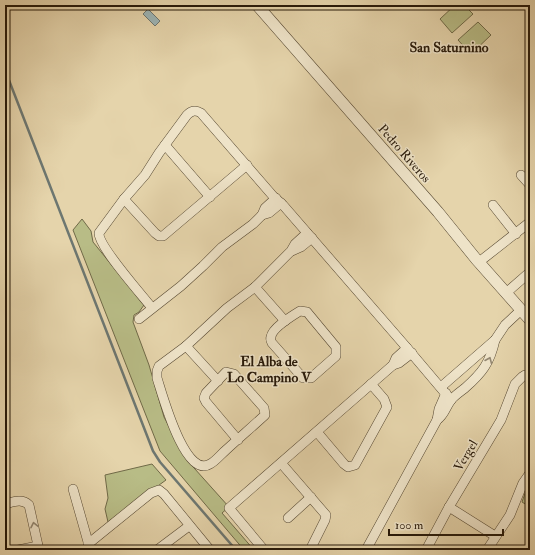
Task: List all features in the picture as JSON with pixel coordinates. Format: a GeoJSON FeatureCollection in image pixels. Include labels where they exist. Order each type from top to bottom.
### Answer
{"type":"FeatureCollection","features":[{"type":"Feature","properties":{"kind":"street","name":"Pedro Riveros"},"geometry":{"type":"LineString","coordinates":[[260,8],[530,320]]}},
{"type":"Feature","properties":{"kind":"street"},"geometry":{"type":"LineString","coordinates":[[152,308],[122,271],[98,237],[100,230],[145,175],[187,115],[192,111],[197,111],[201,113],[310,236],[410,350],[446,394]]}},
{"type":"Feature","properties":{"kind":"street"},"geometry":{"type":"LineString","coordinates":[[165,145],[210,196]]}},
{"type":"Feature","properties":{"kind":"street"},"geometry":{"type":"LineString","coordinates":[[124,199],[154,233],[161,236],[168,234],[246,165]]}},
{"type":"Feature","properties":{"kind":"street"},"geometry":{"type":"LineString","coordinates":[[522,175],[530,185]]}},
{"type":"Feature","properties":{"kind":"street"},"geometry":{"type":"LineString","coordinates":[[140,318],[181,286],[204,266],[222,247],[246,230],[262,215],[269,213],[278,201]]}},
{"type":"Feature","properties":{"kind":"street"},"geometry":{"type":"LineString","coordinates":[[493,206],[516,234]]}},
{"type":"Feature","properties":{"kind":"street"},"geometry":{"type":"LineString","coordinates":[[479,262],[530,222]]}},
{"type":"Feature","properties":{"kind":"street"},"geometry":{"type":"LineString","coordinates":[[238,440],[204,398],[206,393],[226,372],[234,374],[264,408],[266,412],[265,415],[238,440],[210,465],[203,466],[198,465],[191,458],[177,437],[156,374],[159,366],[186,346],[220,314],[255,287],[291,251],[301,247],[310,236]]}},
{"type":"Feature","properties":{"kind":"street"},"geometry":{"type":"LineString","coordinates":[[506,293],[530,272]]}},
{"type":"Feature","properties":{"kind":"street"},"geometry":{"type":"LineString","coordinates":[[255,287],[285,321]]}},
{"type":"Feature","properties":{"kind":"street"},"geometry":{"type":"LineString","coordinates":[[366,550],[437,420],[445,413],[446,394],[455,375],[495,340],[505,325],[522,310]]}},
{"type":"Feature","properties":{"kind":"street"},"geometry":{"type":"LineString","coordinates":[[300,311],[307,312],[336,347],[336,356],[311,378],[303,378],[270,339],[271,335],[285,321],[300,311]]}},
{"type":"Feature","properties":{"kind":"street"},"geometry":{"type":"LineString","coordinates":[[446,394],[465,388],[486,367],[495,340]]}},
{"type":"Feature","properties":{"kind":"street"},"geometry":{"type":"LineString","coordinates":[[186,346],[218,381]]}},
{"type":"Feature","properties":{"kind":"street"},"geometry":{"type":"LineString","coordinates":[[264,550],[229,508],[393,365],[396,358],[410,350]]}},
{"type":"Feature","properties":{"kind":"street"},"geometry":{"type":"LineString","coordinates":[[455,375],[461,380],[465,388]]}},
{"type":"Feature","properties":{"kind":"street","name":"Vergel"},"geometry":{"type":"LineString","coordinates":[[426,550],[449,507],[501,420],[515,384],[522,377],[527,376]]}},
{"type":"Feature","properties":{"kind":"street"},"geometry":{"type":"LineString","coordinates":[[317,432],[344,464],[348,467],[355,465],[387,407],[384,399],[371,384]]}},
{"type":"Feature","properties":{"kind":"street"},"geometry":{"type":"LineString","coordinates":[[281,463],[326,515],[310,550]]}},
{"type":"Feature","properties":{"kind":"street"},"geometry":{"type":"LineString","coordinates":[[487,550],[510,515],[523,483],[530,473]]}},
{"type":"Feature","properties":{"kind":"street"},"geometry":{"type":"LineString","coordinates":[[73,489],[89,547],[151,493],[159,490],[164,494],[210,550]]}},
{"type":"Feature","properties":{"kind":"street"},"geometry":{"type":"LineString","coordinates":[[288,518],[311,497]]}},
{"type":"Feature","properties":{"kind":"street"},"geometry":{"type":"LineString","coordinates":[[5,504],[22,501],[26,502],[30,507],[39,548],[18,550]]}},
{"type":"Feature","properties":{"kind":"street"},"geometry":{"type":"LineString","coordinates":[[449,507],[495,536]]}},
{"type":"Feature","properties":{"kind":"street"},"geometry":{"type":"LineString","coordinates":[[157,550],[189,526]]}},
{"type":"Feature","properties":{"kind":"green space"},"geometry":{"type":"Polygon","coordinates":[[[455,5],[464,5],[473,14],[452,33],[440,19],[455,5]]]}},
{"type":"Feature","properties":{"kind":"green space"},"geometry":{"type":"Polygon","coordinates":[[[478,22],[491,35],[471,54],[458,40],[478,22]]]}},
{"type":"Feature","properties":{"kind":"green space"},"geometry":{"type":"Polygon","coordinates":[[[82,219],[91,231],[93,242],[144,305],[139,312],[134,315],[133,322],[149,365],[164,417],[186,459],[229,507],[222,513],[254,550],[244,550],[160,451],[73,230],[82,219]]]}},
{"type":"Feature","properties":{"kind":"green space"},"geometry":{"type":"Polygon","coordinates":[[[152,464],[166,480],[108,522],[105,509],[108,498],[105,475],[152,464]]]}},
{"type":"Feature","properties":{"kind":"green space"},"geometry":{"type":"Polygon","coordinates":[[[530,479],[530,507],[522,502],[530,479]]]}},
{"type":"Feature","properties":{"kind":"water"},"geometry":{"type":"Polygon","coordinates":[[[148,9],[160,21],[155,26],[143,14],[148,9]]]}},
{"type":"Feature","properties":{"kind":"waterway"},"geometry":{"type":"LineString","coordinates":[[5,70],[153,451],[160,462],[236,550]]}},
{"type":"Feature","properties":{"kind":"district","name":"San Saturnino"},"geometry":{"type":"Point","coordinates":[449,47]}},
{"type":"Feature","properties":{"kind":"district","name":"El Alba de Lo Campino V"},"geometry":{"type":"Point","coordinates":[269,370]}}]}
